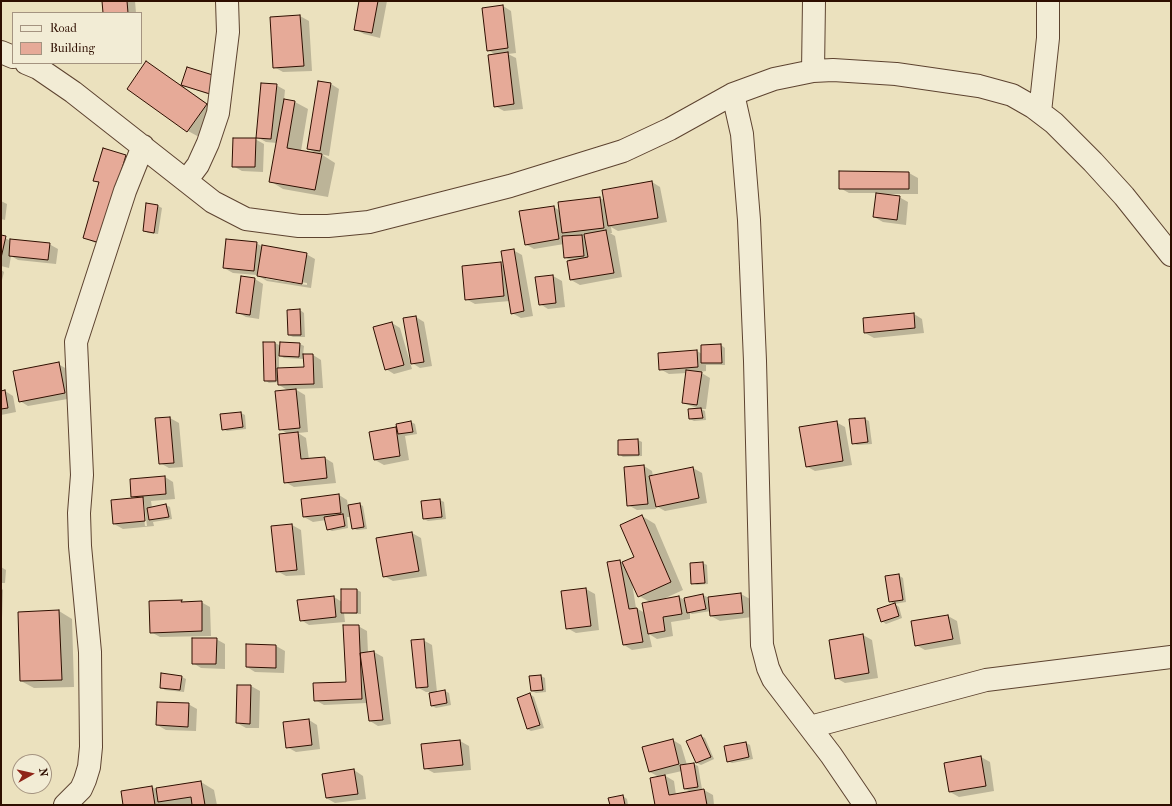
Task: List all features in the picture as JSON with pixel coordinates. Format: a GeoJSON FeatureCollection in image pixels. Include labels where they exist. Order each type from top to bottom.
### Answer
{"type":"FeatureCollection","features":[{"type":"Feature","properties":{"kind":"street"},"geometry":{"type":"LineString","coordinates":[[186,180],[198,166],[208,143],[218,113],[228,32],[227,1]]}},
{"type":"Feature","properties":{"kind":"street"},"geometry":{"type":"LineString","coordinates":[[813,71],[814,1]]}},
{"type":"Feature","properties":{"kind":"street"},"geometry":{"type":"LineString","coordinates":[[1040,112],[1048,38],[1048,1]]}},
{"type":"Feature","properties":{"kind":"street"},"geometry":{"type":"LineString","coordinates":[[1,52],[12,57]]}},
{"type":"Feature","properties":{"kind":"street"},"geometry":{"type":"LineString","coordinates":[[28,64],[38,68],[74,92],[213,202],[236,215],[253,221],[306,226],[369,222],[510,186],[623,151],[670,129],[733,94],[774,79],[813,71],[833,70],[896,74],[979,86],[1012,95],[1040,112],[1054,123],[1124,196],[1171,255]]}},
{"type":"Feature","properties":{"kind":"street"},"geometry":{"type":"LineString","coordinates":[[733,94],[742,134],[749,220],[755,361],[762,645],[768,668],[773,679],[810,727],[865,805]]}},
{"type":"Feature","properties":{"kind":"street"},"geometry":{"type":"LineString","coordinates":[[66,805],[84,785],[89,767],[91,747],[90,652],[80,546],[79,514],[82,467],[76,342],[125,191],[143,146]]}},
{"type":"Feature","properties":{"kind":"street"},"geometry":{"type":"LineString","coordinates":[[810,727],[986,680],[1171,657]]}},
{"type":"Feature","properties":{"kind":"building"},"geometry":{"type":"Polygon","coordinates":[[[102,1],[127,1],[128,12],[103,12],[102,1]]]}},
{"type":"Feature","properties":{"kind":"building"},"geometry":{"type":"Polygon","coordinates":[[[359,1],[378,1],[372,33],[354,30],[359,1]]]}},
{"type":"Feature","properties":{"kind":"building"},"geometry":{"type":"Polygon","coordinates":[[[503,5],[508,48],[487,51],[482,8],[503,5]]]}},
{"type":"Feature","properties":{"kind":"building"},"geometry":{"type":"Polygon","coordinates":[[[300,15],[304,66],[273,68],[270,17],[300,15]]]}},
{"type":"Feature","properties":{"kind":"building"},"geometry":{"type":"Polygon","coordinates":[[[508,52],[514,104],[494,107],[488,55],[508,52]]]}},
{"type":"Feature","properties":{"kind":"building"},"geometry":{"type":"Polygon","coordinates":[[[146,61],[207,104],[187,132],[127,89],[146,61]]]}},
{"type":"Feature","properties":{"kind":"building"},"geometry":{"type":"Polygon","coordinates":[[[187,67],[216,76],[210,94],[181,85],[187,67]]]}},
{"type":"Feature","properties":{"kind":"building"},"geometry":{"type":"Polygon","coordinates":[[[318,81],[331,83],[320,151],[307,149],[318,81]]]}},
{"type":"Feature","properties":{"kind":"building"},"geometry":{"type":"Polygon","coordinates":[[[261,83],[277,84],[271,139],[256,138],[261,83]]]}},
{"type":"Feature","properties":{"kind":"building"},"geometry":{"type":"Polygon","coordinates":[[[284,99],[295,101],[287,148],[322,154],[315,190],[269,182],[284,99]]]}},
{"type":"Feature","properties":{"kind":"building"},"geometry":{"type":"Polygon","coordinates":[[[233,138],[256,138],[255,167],[232,167],[233,138]]]}},
{"type":"Feature","properties":{"kind":"building"},"geometry":{"type":"Polygon","coordinates":[[[103,148],[126,155],[100,243],[83,238],[99,182],[93,181],[103,148]]]}},
{"type":"Feature","properties":{"kind":"building"},"geometry":{"type":"Polygon","coordinates":[[[839,171],[909,172],[909,189],[839,189],[839,171]]]}},
{"type":"Feature","properties":{"kind":"building"},"geometry":{"type":"Polygon","coordinates":[[[652,181],[658,218],[608,226],[602,190],[652,181]]]}},
{"type":"Feature","properties":{"kind":"building"},"geometry":{"type":"Polygon","coordinates":[[[876,193],[900,196],[897,220],[873,217],[876,193]]]}},
{"type":"Feature","properties":{"kind":"building"},"geometry":{"type":"Polygon","coordinates":[[[600,197],[604,228],[562,233],[558,202],[600,197]]]}},
{"type":"Feature","properties":{"kind":"building"},"geometry":{"type":"Polygon","coordinates":[[[146,203],[158,205],[154,233],[143,231],[146,203]]]}},
{"type":"Feature","properties":{"kind":"building"},"geometry":{"type":"Polygon","coordinates":[[[554,206],[559,239],[525,245],[519,211],[554,206]]]}},
{"type":"Feature","properties":{"kind":"building"},"geometry":{"type":"Polygon","coordinates":[[[606,230],[614,273],[570,280],[567,261],[588,257],[584,234],[606,230]]]}},
{"type":"Feature","properties":{"kind":"building"},"geometry":{"type":"Polygon","coordinates":[[[1,235],[6,236],[1,258],[1,235]]]}},
{"type":"Feature","properties":{"kind":"building"},"geometry":{"type":"Polygon","coordinates":[[[582,235],[584,256],[564,258],[562,236],[582,235]]]}},
{"type":"Feature","properties":{"kind":"building"},"geometry":{"type":"Polygon","coordinates":[[[10,239],[50,243],[48,260],[9,256],[10,239]]]}},
{"type":"Feature","properties":{"kind":"building"},"geometry":{"type":"Polygon","coordinates":[[[226,239],[257,242],[254,271],[223,268],[226,239]]]}},
{"type":"Feature","properties":{"kind":"building"},"geometry":{"type":"Polygon","coordinates":[[[262,245],[307,253],[302,284],[257,276],[262,245]]]}},
{"type":"Feature","properties":{"kind":"building"},"geometry":{"type":"Polygon","coordinates":[[[514,249],[524,311],[511,314],[501,251],[514,249]]]}},
{"type":"Feature","properties":{"kind":"building"},"geometry":{"type":"Polygon","coordinates":[[[501,262],[504,296],[465,300],[462,266],[501,262]]]}},
{"type":"Feature","properties":{"kind":"building"},"geometry":{"type":"Polygon","coordinates":[[[553,275],[556,303],[539,305],[535,277],[553,275]]]}},
{"type":"Feature","properties":{"kind":"building"},"geometry":{"type":"Polygon","coordinates":[[[241,276],[255,278],[250,315],[236,313],[241,276]]]}},
{"type":"Feature","properties":{"kind":"building"},"geometry":{"type":"Polygon","coordinates":[[[300,309],[301,335],[288,335],[287,310],[300,309]]]}},
{"type":"Feature","properties":{"kind":"building"},"geometry":{"type":"Polygon","coordinates":[[[914,313],[915,328],[864,333],[863,318],[914,313]]]}},
{"type":"Feature","properties":{"kind":"building"},"geometry":{"type":"Polygon","coordinates":[[[416,316],[424,362],[411,364],[403,318],[416,316]]]}},
{"type":"Feature","properties":{"kind":"building"},"geometry":{"type":"Polygon","coordinates":[[[392,322],[404,365],[385,370],[373,327],[392,322]]]}},
{"type":"Feature","properties":{"kind":"building"},"geometry":{"type":"Polygon","coordinates":[[[263,342],[275,342],[276,381],[264,381],[263,342]]]}},
{"type":"Feature","properties":{"kind":"building"},"geometry":{"type":"Polygon","coordinates":[[[280,342],[300,343],[299,357],[279,356],[280,342]]]}},
{"type":"Feature","properties":{"kind":"building"},"geometry":{"type":"Polygon","coordinates":[[[721,344],[722,363],[701,363],[701,345],[721,344]]]}},
{"type":"Feature","properties":{"kind":"building"},"geometry":{"type":"Polygon","coordinates":[[[697,350],[698,367],[659,370],[658,353],[697,350]]]}},
{"type":"Feature","properties":{"kind":"building"},"geometry":{"type":"Polygon","coordinates":[[[303,354],[313,354],[314,384],[278,385],[277,368],[304,367],[303,354]]]}},
{"type":"Feature","properties":{"kind":"building"},"geometry":{"type":"Polygon","coordinates":[[[59,362],[65,393],[19,402],[13,371],[59,362]]]}},
{"type":"Feature","properties":{"kind":"building"},"geometry":{"type":"Polygon","coordinates":[[[686,370],[702,372],[697,405],[682,403],[686,370]]]}},
{"type":"Feature","properties":{"kind":"building"},"geometry":{"type":"Polygon","coordinates":[[[296,389],[300,428],[279,430],[275,391],[296,389]]]}},
{"type":"Feature","properties":{"kind":"building"},"geometry":{"type":"Polygon","coordinates":[[[5,390],[8,408],[1,409],[1,391],[5,390]]]}},
{"type":"Feature","properties":{"kind":"building"},"geometry":{"type":"Polygon","coordinates":[[[701,408],[703,418],[689,419],[688,409],[701,408]]]}},
{"type":"Feature","properties":{"kind":"building"},"geometry":{"type":"Polygon","coordinates":[[[241,412],[243,427],[222,430],[220,414],[241,412]]]}},
{"type":"Feature","properties":{"kind":"building"},"geometry":{"type":"Polygon","coordinates":[[[170,417],[174,463],[159,464],[155,418],[170,417]]]}},
{"type":"Feature","properties":{"kind":"building"},"geometry":{"type":"Polygon","coordinates":[[[865,418],[868,442],[852,444],[849,419],[865,418]]]}},
{"type":"Feature","properties":{"kind":"building"},"geometry":{"type":"Polygon","coordinates":[[[411,421],[413,432],[398,434],[396,424],[411,421]]]}},
{"type":"Feature","properties":{"kind":"building"},"geometry":{"type":"Polygon","coordinates":[[[837,421],[843,461],[806,467],[799,427],[837,421]]]}},
{"type":"Feature","properties":{"kind":"building"},"geometry":{"type":"Polygon","coordinates":[[[396,427],[400,456],[374,460],[369,432],[396,427]]]}},
{"type":"Feature","properties":{"kind":"building"},"geometry":{"type":"Polygon","coordinates":[[[298,432],[301,459],[325,457],[327,478],[284,483],[279,434],[298,432]]]}},
{"type":"Feature","properties":{"kind":"building"},"geometry":{"type":"Polygon","coordinates":[[[638,439],[639,455],[618,455],[618,440],[638,439]]]}},
{"type":"Feature","properties":{"kind":"building"},"geometry":{"type":"Polygon","coordinates":[[[644,465],[648,504],[627,506],[624,467],[644,465]]]}},
{"type":"Feature","properties":{"kind":"building"},"geometry":{"type":"Polygon","coordinates":[[[693,467],[699,498],[656,507],[649,476],[693,467]]]}},
{"type":"Feature","properties":{"kind":"building"},"geometry":{"type":"Polygon","coordinates":[[[165,476],[166,494],[131,497],[130,479],[165,476]]]}},
{"type":"Feature","properties":{"kind":"building"},"geometry":{"type":"Polygon","coordinates":[[[339,494],[341,513],[303,517],[301,499],[339,494]]]}},
{"type":"Feature","properties":{"kind":"building"},"geometry":{"type":"Polygon","coordinates":[[[143,497],[145,521],[113,524],[111,500],[143,497]]]}},
{"type":"Feature","properties":{"kind":"building"},"geometry":{"type":"Polygon","coordinates":[[[440,499],[442,517],[423,519],[421,501],[440,499]]]}},
{"type":"Feature","properties":{"kind":"building"},"geometry":{"type":"Polygon","coordinates":[[[360,503],[364,527],[352,529],[348,505],[360,503]]]}},
{"type":"Feature","properties":{"kind":"building"},"geometry":{"type":"Polygon","coordinates":[[[166,504],[169,517],[149,520],[147,508],[166,504]]]}},
{"type":"Feature","properties":{"kind":"building"},"geometry":{"type":"Polygon","coordinates":[[[343,514],[345,526],[327,530],[324,517],[343,514]]]}},
{"type":"Feature","properties":{"kind":"building"},"geometry":{"type":"Polygon","coordinates":[[[642,515],[671,582],[638,597],[622,562],[634,557],[620,525],[642,515]]]}},
{"type":"Feature","properties":{"kind":"building"},"geometry":{"type":"Polygon","coordinates":[[[292,524],[297,570],[276,572],[271,526],[292,524]]]}},
{"type":"Feature","properties":{"kind":"building"},"geometry":{"type":"Polygon","coordinates":[[[412,532],[419,571],[383,577],[376,538],[412,532]]]}},
{"type":"Feature","properties":{"kind":"building"},"geometry":{"type":"Polygon","coordinates":[[[620,560],[629,609],[637,608],[643,642],[623,645],[607,562],[620,560]]]}},
{"type":"Feature","properties":{"kind":"building"},"geometry":{"type":"Polygon","coordinates":[[[703,562],[705,583],[691,584],[690,563],[703,562]]]}},
{"type":"Feature","properties":{"kind":"building"},"geometry":{"type":"Polygon","coordinates":[[[899,574],[903,600],[889,602],[885,576],[899,574]]]}},
{"type":"Feature","properties":{"kind":"building"},"geometry":{"type":"Polygon","coordinates":[[[586,588],[591,626],[566,629],[561,591],[586,588]]]}},
{"type":"Feature","properties":{"kind":"building"},"geometry":{"type":"Polygon","coordinates":[[[341,589],[357,589],[357,613],[341,613],[341,589]]]}},
{"type":"Feature","properties":{"kind":"building"},"geometry":{"type":"Polygon","coordinates":[[[741,593],[743,613],[710,616],[708,597],[741,593]]]}},
{"type":"Feature","properties":{"kind":"building"},"geometry":{"type":"Polygon","coordinates":[[[703,594],[706,609],[687,613],[684,598],[703,594]]]}},
{"type":"Feature","properties":{"kind":"building"},"geometry":{"type":"Polygon","coordinates":[[[334,596],[336,617],[300,621],[297,600],[334,596]]]}},
{"type":"Feature","properties":{"kind":"building"},"geometry":{"type":"Polygon","coordinates":[[[679,596],[682,614],[663,617],[665,631],[648,634],[642,603],[679,596]]]}},
{"type":"Feature","properties":{"kind":"building"},"geometry":{"type":"Polygon","coordinates":[[[182,600],[181,602],[202,601],[202,631],[150,633],[149,601],[182,600]]]}},
{"type":"Feature","properties":{"kind":"building"},"geometry":{"type":"Polygon","coordinates":[[[895,603],[899,616],[881,622],[877,609],[895,603]]]}},
{"type":"Feature","properties":{"kind":"building"},"geometry":{"type":"Polygon","coordinates":[[[59,610],[62,680],[20,681],[18,612],[59,610]]]}},
{"type":"Feature","properties":{"kind":"building"},"geometry":{"type":"Polygon","coordinates":[[[948,615],[953,639],[915,646],[911,621],[948,615]]]}},
{"type":"Feature","properties":{"kind":"building"},"geometry":{"type":"Polygon","coordinates":[[[343,625],[359,625],[362,699],[314,701],[313,683],[346,682],[343,625]]]}},
{"type":"Feature","properties":{"kind":"building"},"geometry":{"type":"Polygon","coordinates":[[[863,634],[869,673],[835,679],[829,640],[863,634]]]}},
{"type":"Feature","properties":{"kind":"building"},"geometry":{"type":"Polygon","coordinates":[[[192,638],[217,638],[216,664],[192,664],[192,638]]]}},
{"type":"Feature","properties":{"kind":"building"},"geometry":{"type":"Polygon","coordinates":[[[424,639],[428,687],[416,688],[411,640],[424,639]]]}},
{"type":"Feature","properties":{"kind":"building"},"geometry":{"type":"Polygon","coordinates":[[[246,644],[276,645],[276,668],[246,667],[246,644]]]}},
{"type":"Feature","properties":{"kind":"building"},"geometry":{"type":"Polygon","coordinates":[[[374,651],[383,720],[369,721],[360,653],[374,651]]]}},
{"type":"Feature","properties":{"kind":"building"},"geometry":{"type":"Polygon","coordinates":[[[161,673],[182,676],[180,690],[160,688],[161,673]]]}},
{"type":"Feature","properties":{"kind":"building"},"geometry":{"type":"Polygon","coordinates":[[[541,675],[543,690],[531,691],[529,676],[541,675]]]}},
{"type":"Feature","properties":{"kind":"building"},"geometry":{"type":"Polygon","coordinates":[[[237,685],[251,685],[250,724],[236,723],[237,685]]]}},
{"type":"Feature","properties":{"kind":"building"},"geometry":{"type":"Polygon","coordinates":[[[445,690],[447,703],[431,706],[429,693],[445,690]]]}},
{"type":"Feature","properties":{"kind":"building"},"geometry":{"type":"Polygon","coordinates":[[[530,693],[540,725],[527,729],[517,698],[530,693]]]}},
{"type":"Feature","properties":{"kind":"building"},"geometry":{"type":"Polygon","coordinates":[[[157,702],[189,703],[188,727],[156,725],[157,702]]]}},
{"type":"Feature","properties":{"kind":"building"},"geometry":{"type":"Polygon","coordinates":[[[309,719],[312,745],[286,748],[283,722],[309,719]]]}},
{"type":"Feature","properties":{"kind":"building"},"geometry":{"type":"Polygon","coordinates":[[[701,735],[711,757],[696,763],[686,741],[701,735]]]}},
{"type":"Feature","properties":{"kind":"building"},"geometry":{"type":"Polygon","coordinates":[[[673,739],[679,764],[649,772],[642,747],[673,739]]]}},
{"type":"Feature","properties":{"kind":"building"},"geometry":{"type":"Polygon","coordinates":[[[460,740],[463,765],[424,769],[421,744],[460,740]]]}},
{"type":"Feature","properties":{"kind":"building"},"geometry":{"type":"Polygon","coordinates":[[[746,742],[749,757],[727,762],[724,746],[746,742]]]}},
{"type":"Feature","properties":{"kind":"building"},"geometry":{"type":"Polygon","coordinates":[[[981,756],[986,786],[949,792],[944,763],[981,756]]]}},
{"type":"Feature","properties":{"kind":"building"},"geometry":{"type":"Polygon","coordinates":[[[694,763],[698,787],[684,789],[680,765],[694,763]]]}},
{"type":"Feature","properties":{"kind":"building"},"geometry":{"type":"Polygon","coordinates":[[[354,769],[358,794],[326,798],[322,774],[354,769]]]}},
{"type":"Feature","properties":{"kind":"building"},"geometry":{"type":"Polygon","coordinates":[[[665,775],[669,795],[704,789],[707,805],[655,805],[650,778],[665,775]]]}},
{"type":"Feature","properties":{"kind":"building"},"geometry":{"type":"Polygon","coordinates":[[[201,781],[205,805],[192,805],[191,797],[158,802],[156,788],[201,781]]]}},
{"type":"Feature","properties":{"kind":"building"},"geometry":{"type":"Polygon","coordinates":[[[152,786],[155,805],[123,805],[121,791],[152,786]]]}},
{"type":"Feature","properties":{"kind":"building"},"geometry":{"type":"Polygon","coordinates":[[[623,795],[625,805],[610,805],[608,798],[623,795]]]}}]}
